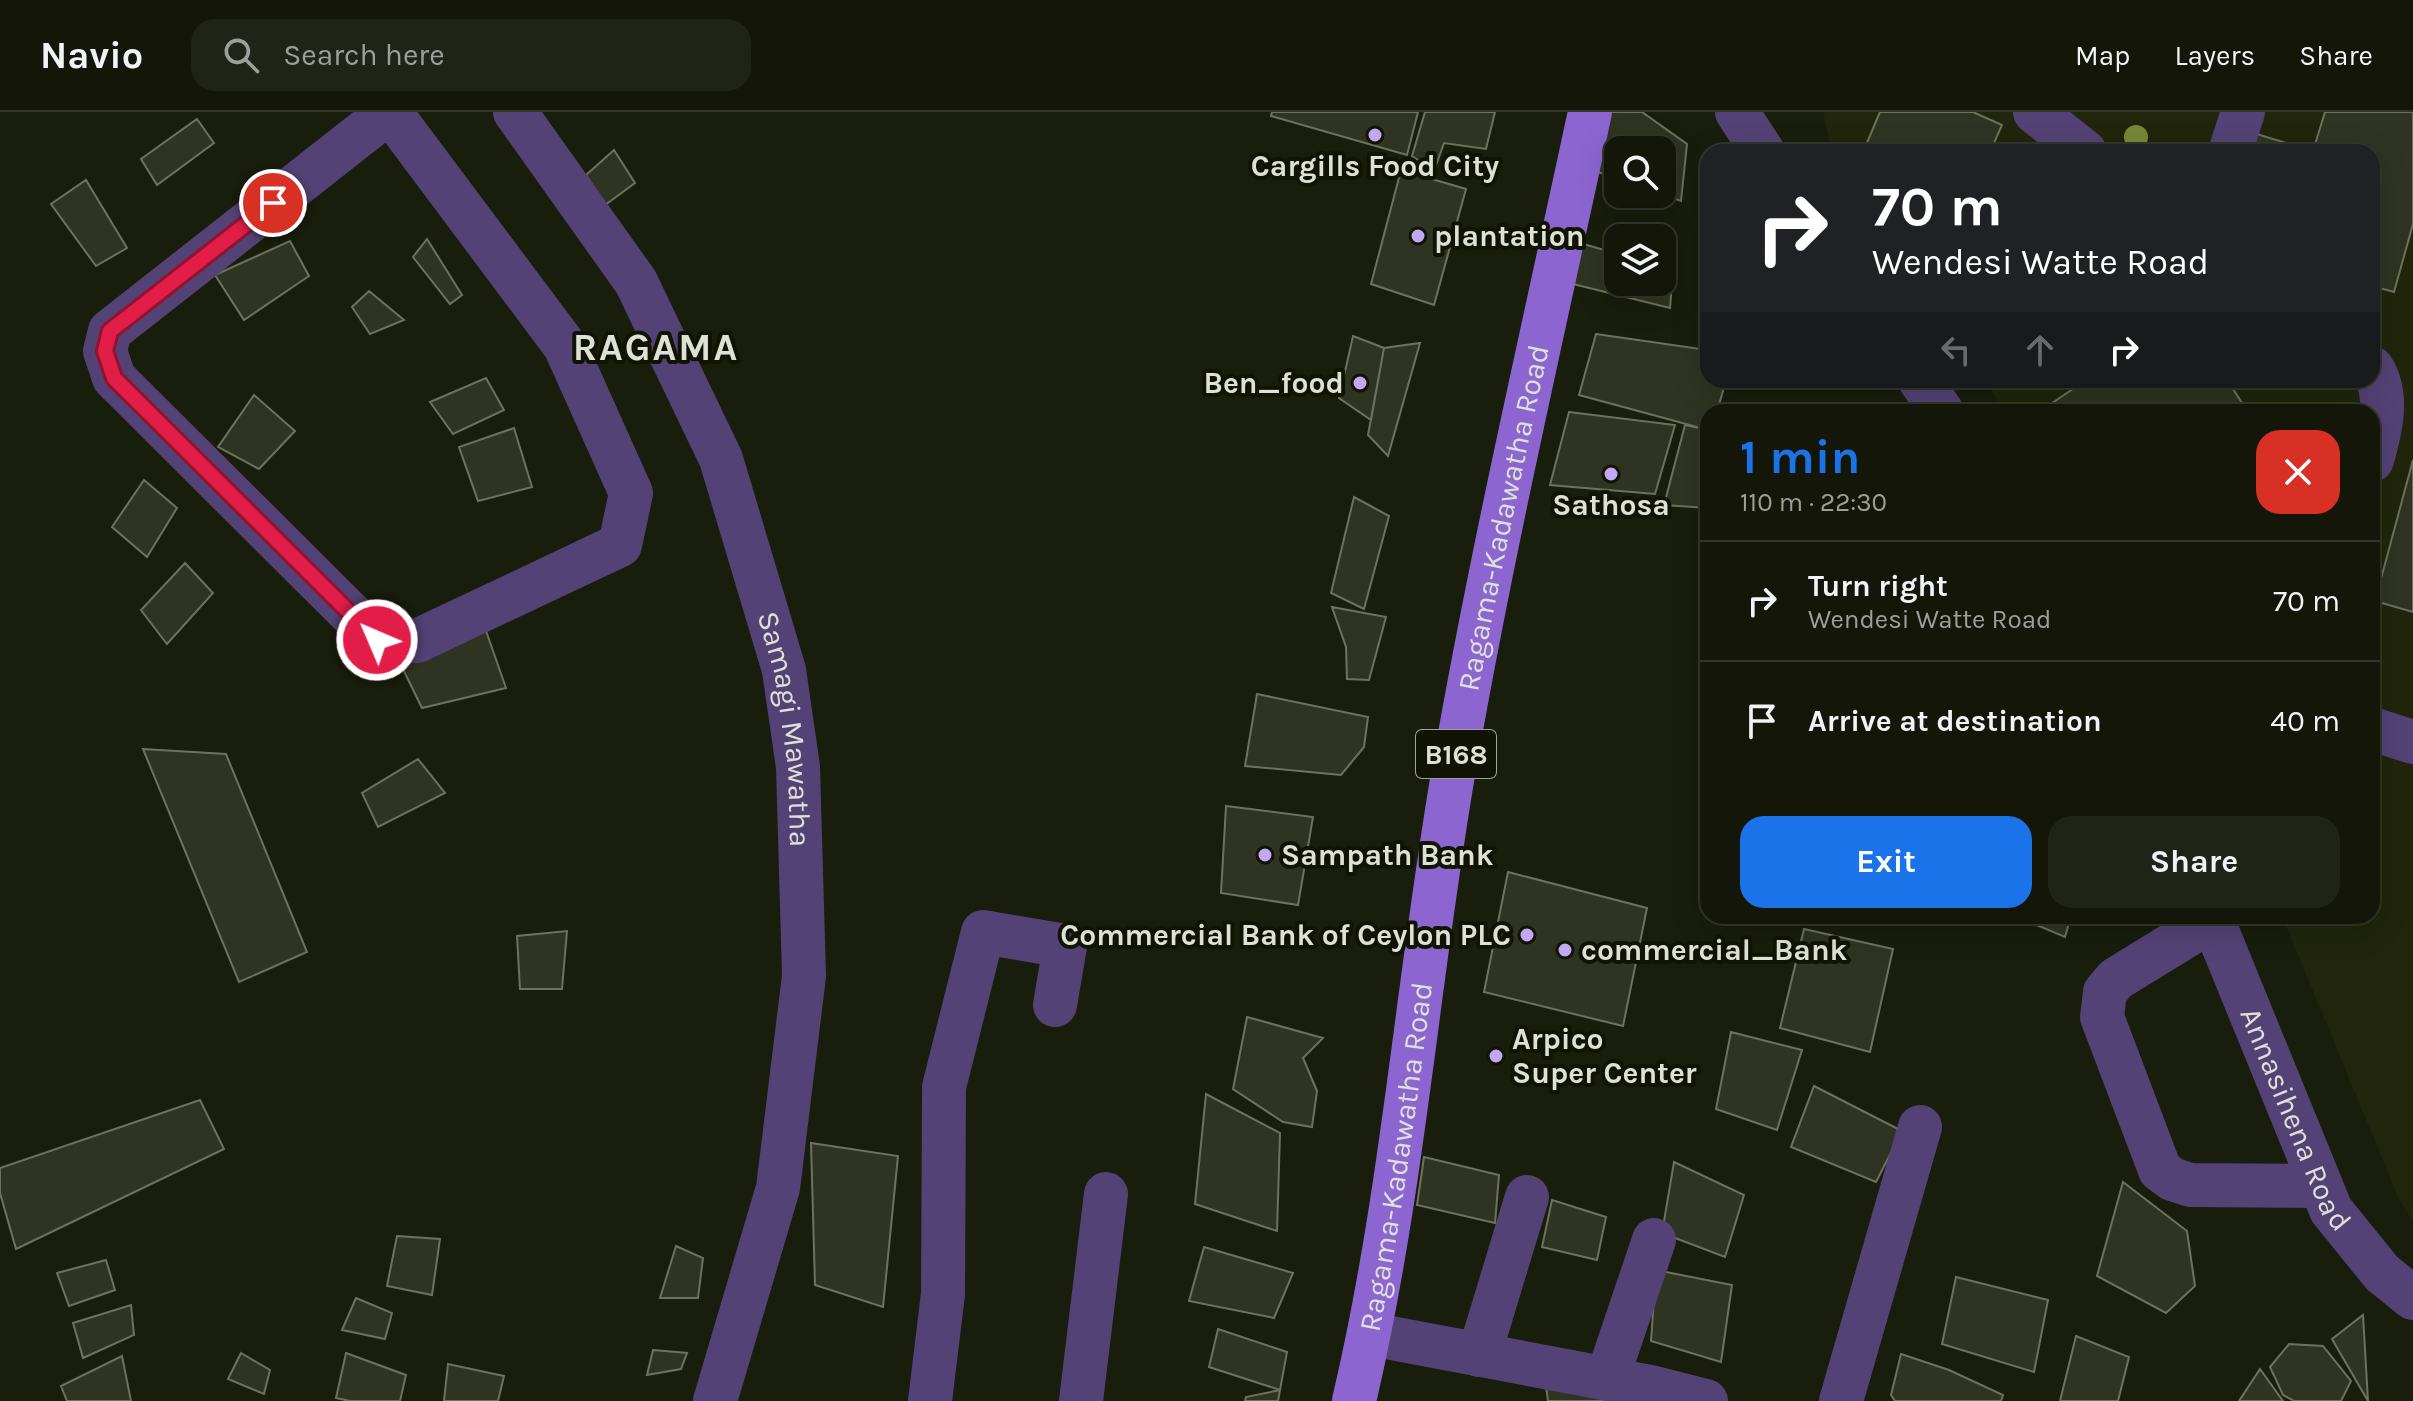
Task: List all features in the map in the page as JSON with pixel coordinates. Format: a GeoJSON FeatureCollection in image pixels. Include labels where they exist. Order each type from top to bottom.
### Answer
{"type":"FeatureCollection","features":[{"type":"Feature","properties":{"kind":"main road","name":"Ragama-Kadawatha Road"},"geometry":{"type":"LineString","coordinates":[[1354,1401],[1390,1228],[1456,758],[1590,112]]}},
{"type":"Feature","properties":{"kind":"street"},"geometry":{"type":"LineString","coordinates":[[390,112],[565,346],[631,493],[620,545],[417,641],[377,640],[114,378],[105,351],[110,331],[390,112]]}},
{"type":"Feature","properties":{"kind":"street","name":"Samagi Mawatha"},"geometry":{"type":"LineString","coordinates":[[515,112],[643,296],[721,459],[784,670],[798,767],[804,976],[778,1188],[715,1401]]}},
{"type":"Feature","properties":{"kind":"street"},"geometry":{"type":"LineString","coordinates":[[2233,144],[2243,112]]}},
{"type":"Feature","properties":{"kind":"street"},"geometry":{"type":"LineString","coordinates":[[2380,388],[2380,431]]}},
{"type":"Feature","properties":{"kind":"street"},"geometry":{"type":"LineString","coordinates":[[2380,732],[2413,742]]}},
{"type":"Feature","properties":{"kind":"street"},"geometry":{"type":"LineString","coordinates":[[2203,924],[2116,979],[2105,992],[2102,1017],[2160,1170],[2172,1179],[2190,1185],[2321,1186]]}},
{"type":"Feature","properties":{"kind":"street","name":"Annasihena Road"},"geometry":{"type":"LineString","coordinates":[[2214,924],[2331,1210],[2382,1273],[2413,1298]]}},
{"type":"Feature","properties":{"kind":"street"},"geometry":{"type":"LineString","coordinates":[[930,1401],[943,1294],[944,1087],[983,932],[1065,946],[1055,1005]]}},
{"type":"Feature","properties":{"kind":"street"},"geometry":{"type":"LineString","coordinates":[[1841,1401],[1920,1127]]}},
{"type":"Feature","properties":{"kind":"street"},"geometry":{"type":"LineString","coordinates":[[1081,1401],[1106,1194]]}},
{"type":"Feature","properties":{"kind":"street"},"geometry":{"type":"LineString","coordinates":[[1479,1355],[1527,1197]]}},
{"type":"Feature","properties":{"kind":"street"},"geometry":{"type":"LineString","coordinates":[[1607,1379],[1654,1240]]}},
{"type":"Feature","properties":{"kind":"street"},"geometry":{"type":"LineString","coordinates":[[1370,1334],[1706,1401]]}},
{"type":"Feature","properties":{"kind":"shaded area"},"geometry":{"type":"Polygon","coordinates":[[[1823,112],[2413,112],[2413,1221],[2400,1202],[2285,924],[2380,924],[2380,404],[2000,404],[1990,388],[2380,388],[2380,144],[1830,144],[1823,112]]]}},
{"type":"Feature","properties":{"kind":"building","name":"Cargills Food City"},"geometry":{"type":"Polygon","coordinates":[[[1272,112],[1418,112],[1407,155],[1271,116],[1272,112]]]}},
{"type":"Feature","properties":{"kind":"building"},"geometry":{"type":"Polygon","coordinates":[[[1425,112],[1495,112],[1486,149],[1444,143],[1434,171],[1412,156],[1425,112]]]}},
{"type":"Feature","properties":{"kind":"building"},"geometry":{"type":"Polygon","coordinates":[[[1609,112],[1642,112],[1676,136],[1604,136],[1604,174],[1595,171],[1609,112]]]}},
{"type":"Feature","properties":{"kind":"building"},"geometry":{"type":"Polygon","coordinates":[[[1880,112],[1973,112],[2002,125],[1994,144],[1866,144],[1880,112]]]}},
{"type":"Feature","properties":{"kind":"building"},"geometry":{"type":"Polygon","coordinates":[[[2325,112],[2413,112],[2413,224],[2394,292],[2380,288],[2380,144],[2315,144],[2325,112]]]}},
{"type":"Feature","properties":{"kind":"building"},"geometry":{"type":"Polygon","coordinates":[[[197,119],[214,143],[157,185],[141,159],[197,119]]]}},
{"type":"Feature","properties":{"kind":"building"},"geometry":{"type":"Polygon","coordinates":[[[2250,132],[2290,144],[2246,144],[2250,132]]]}},
{"type":"Feature","properties":{"kind":"building"},"geometry":{"type":"Polygon","coordinates":[[[1676,136],[1687,144],[1681,201],[1676,199],[1676,136]]]}},
{"type":"Feature","properties":{"kind":"building"},"geometry":{"type":"Polygon","coordinates":[[[614,150],[635,183],[605,205],[586,175],[614,150]]]}},
{"type":"Feature","properties":{"kind":"building","name":"plantation"},"geometry":{"type":"Polygon","coordinates":[[[1401,170],[1466,189],[1434,305],[1371,284],[1401,170]]]}},
{"type":"Feature","properties":{"kind":"building"},"geometry":{"type":"Polygon","coordinates":[[[86,180],[127,248],[96,266],[51,204],[86,180]]]}},
{"type":"Feature","properties":{"kind":"building"},"geometry":{"type":"Polygon","coordinates":[[[427,239],[462,295],[450,304],[413,257],[427,239]]]}},
{"type":"Feature","properties":{"kind":"building"},"geometry":{"type":"Polygon","coordinates":[[[290,241],[309,276],[244,320],[215,275],[290,241]]]}},
{"type":"Feature","properties":{"kind":"building"},"geometry":{"type":"Polygon","coordinates":[[[1580,243],[1604,250],[1604,292],[1573,284],[1580,243]]]}},
{"type":"Feature","properties":{"kind":"building"},"geometry":{"type":"Polygon","coordinates":[[[369,291],[404,320],[370,334],[352,307],[369,291]]]}},
{"type":"Feature","properties":{"kind":"building"},"geometry":{"type":"Polygon","coordinates":[[[1622,296],[1671,296],[1670,308],[1622,296]]]}},
{"type":"Feature","properties":{"kind":"building"},"geometry":{"type":"Polygon","coordinates":[[[1596,334],[1700,349],[1700,388],[1724,388],[1719,404],[1700,404],[1700,428],[1579,395],[1596,334]]]}},
{"type":"Feature","properties":{"kind":"building","name":"Ben_food"},"geometry":{"type":"Polygon","coordinates":[[[1353,336],[1384,348],[1371,420],[1339,398],[1353,336]]]}},
{"type":"Feature","properties":{"kind":"building"},"geometry":{"type":"Polygon","coordinates":[[[1420,343],[1388,456],[1368,435],[1384,348],[1420,343]]]}},
{"type":"Feature","properties":{"kind":"building"},"geometry":{"type":"Polygon","coordinates":[[[486,378],[504,410],[453,434],[430,402],[486,378]]]}},
{"type":"Feature","properties":{"kind":"building"},"geometry":{"type":"Polygon","coordinates":[[[2074,388],[2232,388],[2243,404],[2051,404],[2074,388]]]}},
{"type":"Feature","properties":{"kind":"building"},"geometry":{"type":"Polygon","coordinates":[[[254,395],[295,431],[259,469],[218,447],[254,395]]]}},
{"type":"Feature","properties":{"kind":"building"},"geometry":{"type":"Polygon","coordinates":[[[1569,412],[1675,425],[1655,494],[1550,485],[1569,412]]]}},
{"type":"Feature","properties":{"kind":"building"},"geometry":{"type":"Polygon","coordinates":[[[1685,425],[1700,428],[1700,507],[1664,505],[1685,425]]]}},
{"type":"Feature","properties":{"kind":"building"},"geometry":{"type":"Polygon","coordinates":[[[514,428],[532,487],[478,501],[459,447],[514,428]]]}},
{"type":"Feature","properties":{"kind":"building"},"geometry":{"type":"Polygon","coordinates":[[[2413,460],[2413,612],[2380,602],[2380,582],[2413,460]]]}},
{"type":"Feature","properties":{"kind":"building"},"geometry":{"type":"Polygon","coordinates":[[[144,480],[177,508],[147,557],[112,527],[144,480]]]}},
{"type":"Feature","properties":{"kind":"building"},"geometry":{"type":"Polygon","coordinates":[[[1354,497],[1389,516],[1364,609],[1331,593],[1354,497]]]}},
{"type":"Feature","properties":{"kind":"building"},"geometry":{"type":"Polygon","coordinates":[[[185,563],[213,593],[167,644],[141,610],[185,563]]]}},
{"type":"Feature","properties":{"kind":"building"},"geometry":{"type":"Polygon","coordinates":[[[1332,607],[1386,617],[1369,680],[1347,679],[1346,647],[1332,607]]]}},
{"type":"Feature","properties":{"kind":"building"},"geometry":{"type":"Polygon","coordinates":[[[485,628],[506,688],[422,708],[399,661],[485,628]]]}},
{"type":"Feature","properties":{"kind":"building"},"geometry":{"type":"Polygon","coordinates":[[[1257,694],[1368,717],[1364,747],[1341,775],[1245,766],[1257,694]]]}},
{"type":"Feature","properties":{"kind":"building"},"geometry":{"type":"Polygon","coordinates":[[[143,749],[226,754],[307,952],[239,982],[143,749]]]}},
{"type":"Feature","properties":{"kind":"building"},"geometry":{"type":"Polygon","coordinates":[[[418,759],[445,793],[378,827],[362,793],[418,759]]]}},
{"type":"Feature","properties":{"kind":"building","name":"Sampath Bank"},"geometry":{"type":"Polygon","coordinates":[[[1226,806],[1313,817],[1298,905],[1221,893],[1226,806]]]}},
{"type":"Feature","properties":{"kind":"building","name":"commercial_Bank"},"geometry":{"type":"Polygon","coordinates":[[[1508,872],[1647,908],[1623,1026],[1484,992],[1508,872]]]}},
{"type":"Feature","properties":{"kind":"building"},"geometry":{"type":"Polygon","coordinates":[[[2034,924],[2069,924],[2065,937],[2034,924]]]}},
{"type":"Feature","properties":{"kind":"building"},"geometry":{"type":"Polygon","coordinates":[[[1804,929],[1893,949],[1870,1052],[1780,1028],[1804,929]]]}},
{"type":"Feature","properties":{"kind":"building"},"geometry":{"type":"Polygon","coordinates":[[[567,931],[562,989],[520,989],[517,936],[567,931]]]}},
{"type":"Feature","properties":{"kind":"building"},"geometry":{"type":"Polygon","coordinates":[[[1247,1017],[1323,1038],[1303,1058],[1317,1091],[1312,1127],[1283,1122],[1233,1089],[1247,1017]]]}},
{"type":"Feature","properties":{"kind":"building"},"geometry":{"type":"Polygon","coordinates":[[[1731,1032],[1802,1050],[1777,1130],[1716,1109],[1731,1032]]]}},
{"type":"Feature","properties":{"kind":"building"},"geometry":{"type":"Polygon","coordinates":[[[1814,1086],[1902,1131],[1876,1182],[1791,1147],[1814,1086]]]}},
{"type":"Feature","properties":{"kind":"building"},"geometry":{"type":"Polygon","coordinates":[[[1206,1094],[1280,1133],[1277,1231],[1195,1204],[1206,1094]]]}},
{"type":"Feature","properties":{"kind":"building"},"geometry":{"type":"Polygon","coordinates":[[[200,1100],[224,1149],[16,1249],[0,1193],[0,1168],[200,1100]]]}},
{"type":"Feature","properties":{"kind":"building"},"geometry":{"type":"Polygon","coordinates":[[[811,1143],[898,1156],[883,1307],[815,1285],[811,1143]]]}},
{"type":"Feature","properties":{"kind":"building"},"geometry":{"type":"Polygon","coordinates":[[[1424,1157],[1499,1175],[1495,1223],[1417,1205],[1424,1157]]]}},
{"type":"Feature","properties":{"kind":"building"},"geometry":{"type":"Polygon","coordinates":[[[1674,1162],[1744,1195],[1725,1257],[1662,1233],[1674,1162]]]}},
{"type":"Feature","properties":{"kind":"building"},"geometry":{"type":"Polygon","coordinates":[[[2123,1182],[2187,1231],[2195,1286],[2166,1313],[2097,1276],[2123,1182]]]}},
{"type":"Feature","properties":{"kind":"building"},"geometry":{"type":"Polygon","coordinates":[[[1552,1200],[1606,1217],[1597,1260],[1542,1247],[1552,1200]]]}},
{"type":"Feature","properties":{"kind":"building"},"geometry":{"type":"Polygon","coordinates":[[[397,1236],[440,1239],[432,1295],[387,1286],[397,1236]]]}},
{"type":"Feature","properties":{"kind":"building"},"geometry":{"type":"Polygon","coordinates":[[[676,1246],[703,1258],[698,1298],[660,1298],[676,1246]]]}},
{"type":"Feature","properties":{"kind":"building"},"geometry":{"type":"Polygon","coordinates":[[[1204,1247],[1293,1273],[1274,1318],[1189,1301],[1204,1247]]]}},
{"type":"Feature","properties":{"kind":"building"},"geometry":{"type":"Polygon","coordinates":[[[106,1260],[115,1290],[69,1306],[57,1273],[106,1260]]]}},
{"type":"Feature","properties":{"kind":"building"},"geometry":{"type":"Polygon","coordinates":[[[1656,1270],[1732,1285],[1721,1362],[1651,1341],[1656,1270]]]}},
{"type":"Feature","properties":{"kind":"building"},"geometry":{"type":"Polygon","coordinates":[[[1956,1277],[2048,1300],[2034,1372],[1942,1344],[1956,1277]]]}},
{"type":"Feature","properties":{"kind":"building"},"geometry":{"type":"Polygon","coordinates":[[[356,1298],[392,1313],[385,1339],[342,1330],[356,1298]]]}},
{"type":"Feature","properties":{"kind":"building"},"geometry":{"type":"Polygon","coordinates":[[[131,1305],[134,1335],[83,1358],[73,1323],[131,1305]]]}},
{"type":"Feature","properties":{"kind":"building"},"geometry":{"type":"Polygon","coordinates":[[[2363,1315],[2368,1401],[2332,1339],[2363,1315]]]}},
{"type":"Feature","properties":{"kind":"building"},"geometry":{"type":"Polygon","coordinates":[[[1218,1329],[1287,1352],[1280,1390],[1209,1367],[1218,1329]]]}},
{"type":"Feature","properties":{"kind":"building"},"geometry":{"type":"Polygon","coordinates":[[[2076,1336],[2129,1357],[2118,1401],[2060,1401],[2076,1336]]]}},
{"type":"Feature","properties":{"kind":"building"},"geometry":{"type":"Polygon","coordinates":[[[2289,1344],[2323,1346],[2351,1381],[2341,1401],[2294,1401],[2283,1395],[2270,1367],[2289,1344]]]}},
{"type":"Feature","properties":{"kind":"building"},"geometry":{"type":"Polygon","coordinates":[[[653,1350],[687,1353],[681,1369],[647,1375],[653,1350]]]}},
{"type":"Feature","properties":{"kind":"building"},"geometry":{"type":"Polygon","coordinates":[[[241,1353],[270,1370],[264,1394],[228,1379],[241,1353]]]}},
{"type":"Feature","properties":{"kind":"building"},"geometry":{"type":"Polygon","coordinates":[[[346,1353],[406,1375],[400,1401],[336,1398],[346,1353]]]}},
{"type":"Feature","properties":{"kind":"building"},"geometry":{"type":"Polygon","coordinates":[[[1901,1354],[1949,1370],[2003,1395],[2001,1401],[1895,1401],[1891,1395],[1901,1354]]]}},
{"type":"Feature","properties":{"kind":"building"},"geometry":{"type":"Polygon","coordinates":[[[122,1356],[131,1401],[67,1401],[61,1386],[122,1356]]]}},
{"type":"Feature","properties":{"kind":"building"},"geometry":{"type":"Polygon","coordinates":[[[448,1364],[504,1376],[498,1401],[444,1401],[448,1364]]]}},
{"type":"Feature","properties":{"kind":"building"},"geometry":{"type":"Polygon","coordinates":[[[2260,1369],[2283,1401],[2239,1401],[2260,1369]]]}},
{"type":"Feature","properties":{"kind":"building"},"geometry":{"type":"Polygon","coordinates":[[[1546,1386],[1620,1401],[1548,1401],[1546,1386]]]}},
{"type":"Feature","properties":{"kind":"building"},"geometry":{"type":"Polygon","coordinates":[[[1280,1390],[1278,1401],[1245,1401],[1246,1397],[1280,1390]]]}},
{"type":"Feature","properties":{"kind":"place","name":"Cargills Food City"},"geometry":{"type":"Point","coordinates":[1375,135]}},
{"type":"Feature","properties":{"kind":"place","name":"plantation"},"geometry":{"type":"Point","coordinates":[1418,236]}},
{"type":"Feature","properties":{"kind":"place","name":"Ben_food"},"geometry":{"type":"Point","coordinates":[1360,383]}},
{"type":"Feature","properties":{"kind":"place","name":"Sathosa"},"geometry":{"type":"Point","coordinates":[1611,474]}},
{"type":"Feature","properties":{"kind":"place","name":"Sampath Bank"},"geometry":{"type":"Point","coordinates":[1265,855]}},
{"type":"Feature","properties":{"kind":"place","name":"Commercial Bank of Ceylon PLC"},"geometry":{"type":"Point","coordinates":[1527,935]}},
{"type":"Feature","properties":{"kind":"place","name":"commercial_Bank"},"geometry":{"type":"Point","coordinates":[1565,950]}},
{"type":"Feature","properties":{"kind":"place","name":"Arpico Super Center"},"geometry":{"type":"Point","coordinates":[1496,1056]}},
{"type":"Feature","properties":{"kind":"district","name":"RAGAMA"},"geometry":{"type":"Point","coordinates":[656,347]}},
{"type":"Feature","properties":{"kind":"route"},"geometry":{"type":"LineString","coordinates":[[273,203],[110,331],[105,351],[114,378],[377,640]]}}]}
